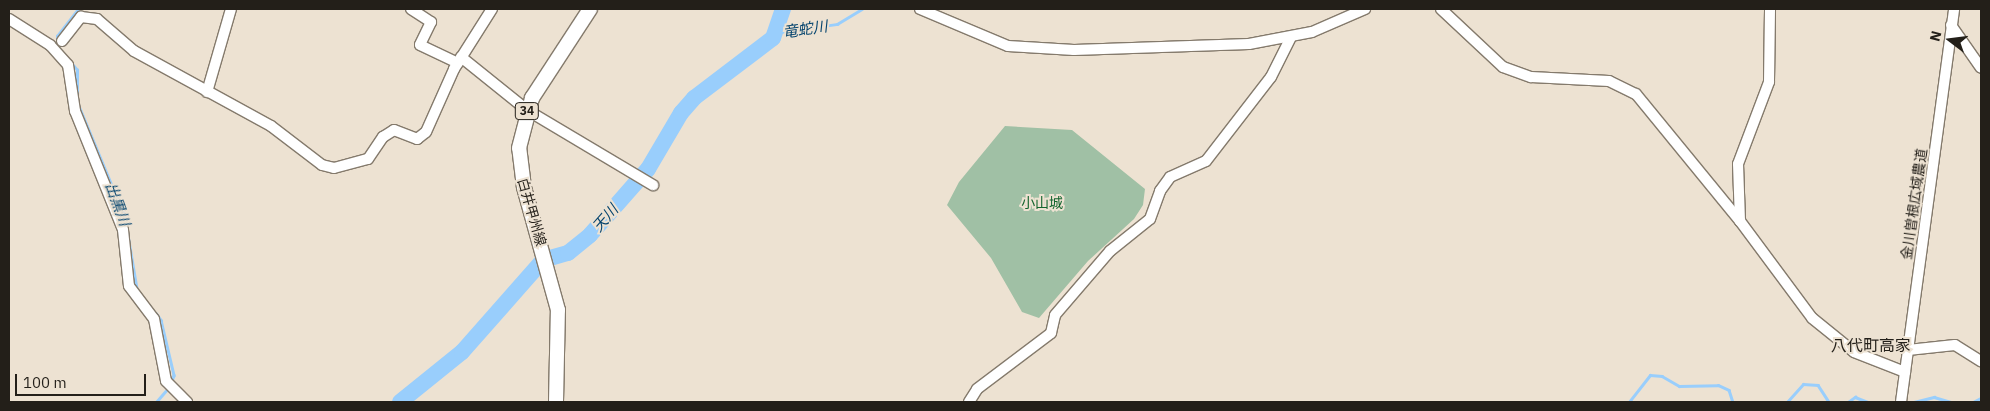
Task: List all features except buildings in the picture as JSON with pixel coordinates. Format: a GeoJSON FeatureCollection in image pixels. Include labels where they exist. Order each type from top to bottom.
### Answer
{"type":"FeatureCollection","features":[{"type":"Feature","properties":{"kind":"main road","name":"白井甲州線"},"geometry":{"type":"LineString","coordinates":[[556,402],[560,330],[551,276],[536,228],[520,165],[520,139],[527,110],[590,9]]}},
{"type":"Feature","properties":{"kind":"street"},"geometry":{"type":"LineString","coordinates":[[207,92],[231,9]]}},
{"type":"Feature","properties":{"kind":"street"},"geometry":{"type":"LineString","coordinates":[[411,9],[431,22],[420,45],[460,60],[527,110],[652,185]]}},
{"type":"Feature","properties":{"kind":"street"},"geometry":{"type":"LineString","coordinates":[[62,40],[81,17],[97,19],[134,51],[271,126],[322,165],[334,168],[368,159],[383,138],[394,130],[417,139],[426,132],[460,60],[492,9]]}},
{"type":"Feature","properties":{"kind":"street"},"geometry":{"type":"LineString","coordinates":[[920,9],[991,40],[1038,50],[1249,44],[1291,37],[1365,9]]}},
{"type":"Feature","properties":{"kind":"street"},"geometry":{"type":"LineString","coordinates":[[1441,9],[1503,67],[1531,77],[1609,82],[1636,94],[1740,221],[1812,318],[1835,340],[1854,352],[1905,372]]}},
{"type":"Feature","properties":{"kind":"street"},"geometry":{"type":"LineString","coordinates":[[1740,221],[1738,164],[1768,82],[1770,9]]}},
{"type":"Feature","properties":{"kind":"street","name":"金川曽根広域農道"},"geometry":{"type":"LineString","coordinates":[[1901,402],[1954,9]]}},
{"type":"Feature","properties":{"kind":"street"},"geometry":{"type":"LineString","coordinates":[[9,19],[50,45],[68,65],[74,111],[123,230],[129,286],[154,320],[170,384],[187,402]]}},
{"type":"Feature","properties":{"kind":"street"},"geometry":{"type":"LineString","coordinates":[[1952,25],[1981,68]]}},
{"type":"Feature","properties":{"kind":"street"},"geometry":{"type":"LineString","coordinates":[[969,402],[977,389],[1051,333],[1055,315],[1110,251],[1150,218],[1160,191],[1170,177],[1206,161],[1271,77],[1291,37]]}},
{"type":"Feature","properties":{"kind":"street"},"geometry":{"type":"LineString","coordinates":[[1908,350],[1955,345],[1981,361]]}},
{"type":"Feature","properties":{"kind":"green space","name":"小山城"},"geometry":{"type":"Polygon","coordinates":[[[1005,126],[1072,130],[1145,189],[1143,205],[1134,219],[1088,261],[1039,318],[1022,312],[991,258],[947,205],[959,182],[1005,126]]]}},
{"type":"Feature","properties":{"kind":"waterway","name":"出黒川"},"geometry":{"type":"LineString","coordinates":[[77,93],[77,70],[58,47],[57,36],[78,9]]}},
{"type":"Feature","properties":{"kind":"waterway","name":"天川"},"geometry":{"type":"LineString","coordinates":[[400,402],[462,352],[543,260],[568,253],[590,235],[648,169],[681,113],[694,98],[773,38],[783,9]]}},
{"type":"Feature","properties":{"kind":"waterway","name":"竜蛇川"},"geometry":{"type":"LineString","coordinates":[[773,33],[837,24],[862,9]]}},
{"type":"Feature","properties":{"kind":"waterway","name":"出黒川"},"geometry":{"type":"LineString","coordinates":[[79,106],[125,217],[137,289]]}},
{"type":"Feature","properties":{"kind":"waterway","name":"出黒川"},"geometry":{"type":"LineString","coordinates":[[156,313],[161,320],[174,375],[172,382]]}},
{"type":"Feature","properties":{"kind":"waterway"},"geometry":{"type":"LineString","coordinates":[[1629,402],[1650,375],[1662,376],[1679,386],[1718,385],[1729,390],[1733,402]]}},
{"type":"Feature","properties":{"kind":"waterway"},"geometry":{"type":"LineString","coordinates":[[1787,402],[1803,384],[1818,385],[1829,402]]}},
{"type":"Feature","properties":{"kind":"waterway","name":"出黒川"},"geometry":{"type":"LineString","coordinates":[[156,402],[168,388]]}},
{"type":"Feature","properties":{"kind":"waterway"},"geometry":{"type":"LineString","coordinates":[[1848,402],[1855,397],[1868,402]]}},
{"type":"Feature","properties":{"kind":"waterway"},"geometry":{"type":"LineString","coordinates":[[1914,402],[1934,397],[1951,402]]}},
{"type":"Feature","properties":{"kind":"waterway"},"geometry":{"type":"LineString","coordinates":[[1973,402],[1981,398]]}},
{"type":"Feature","properties":{"kind":"district","name":"八代町高家"},"geometry":{"type":"Point","coordinates":[1871,345]}}]}
